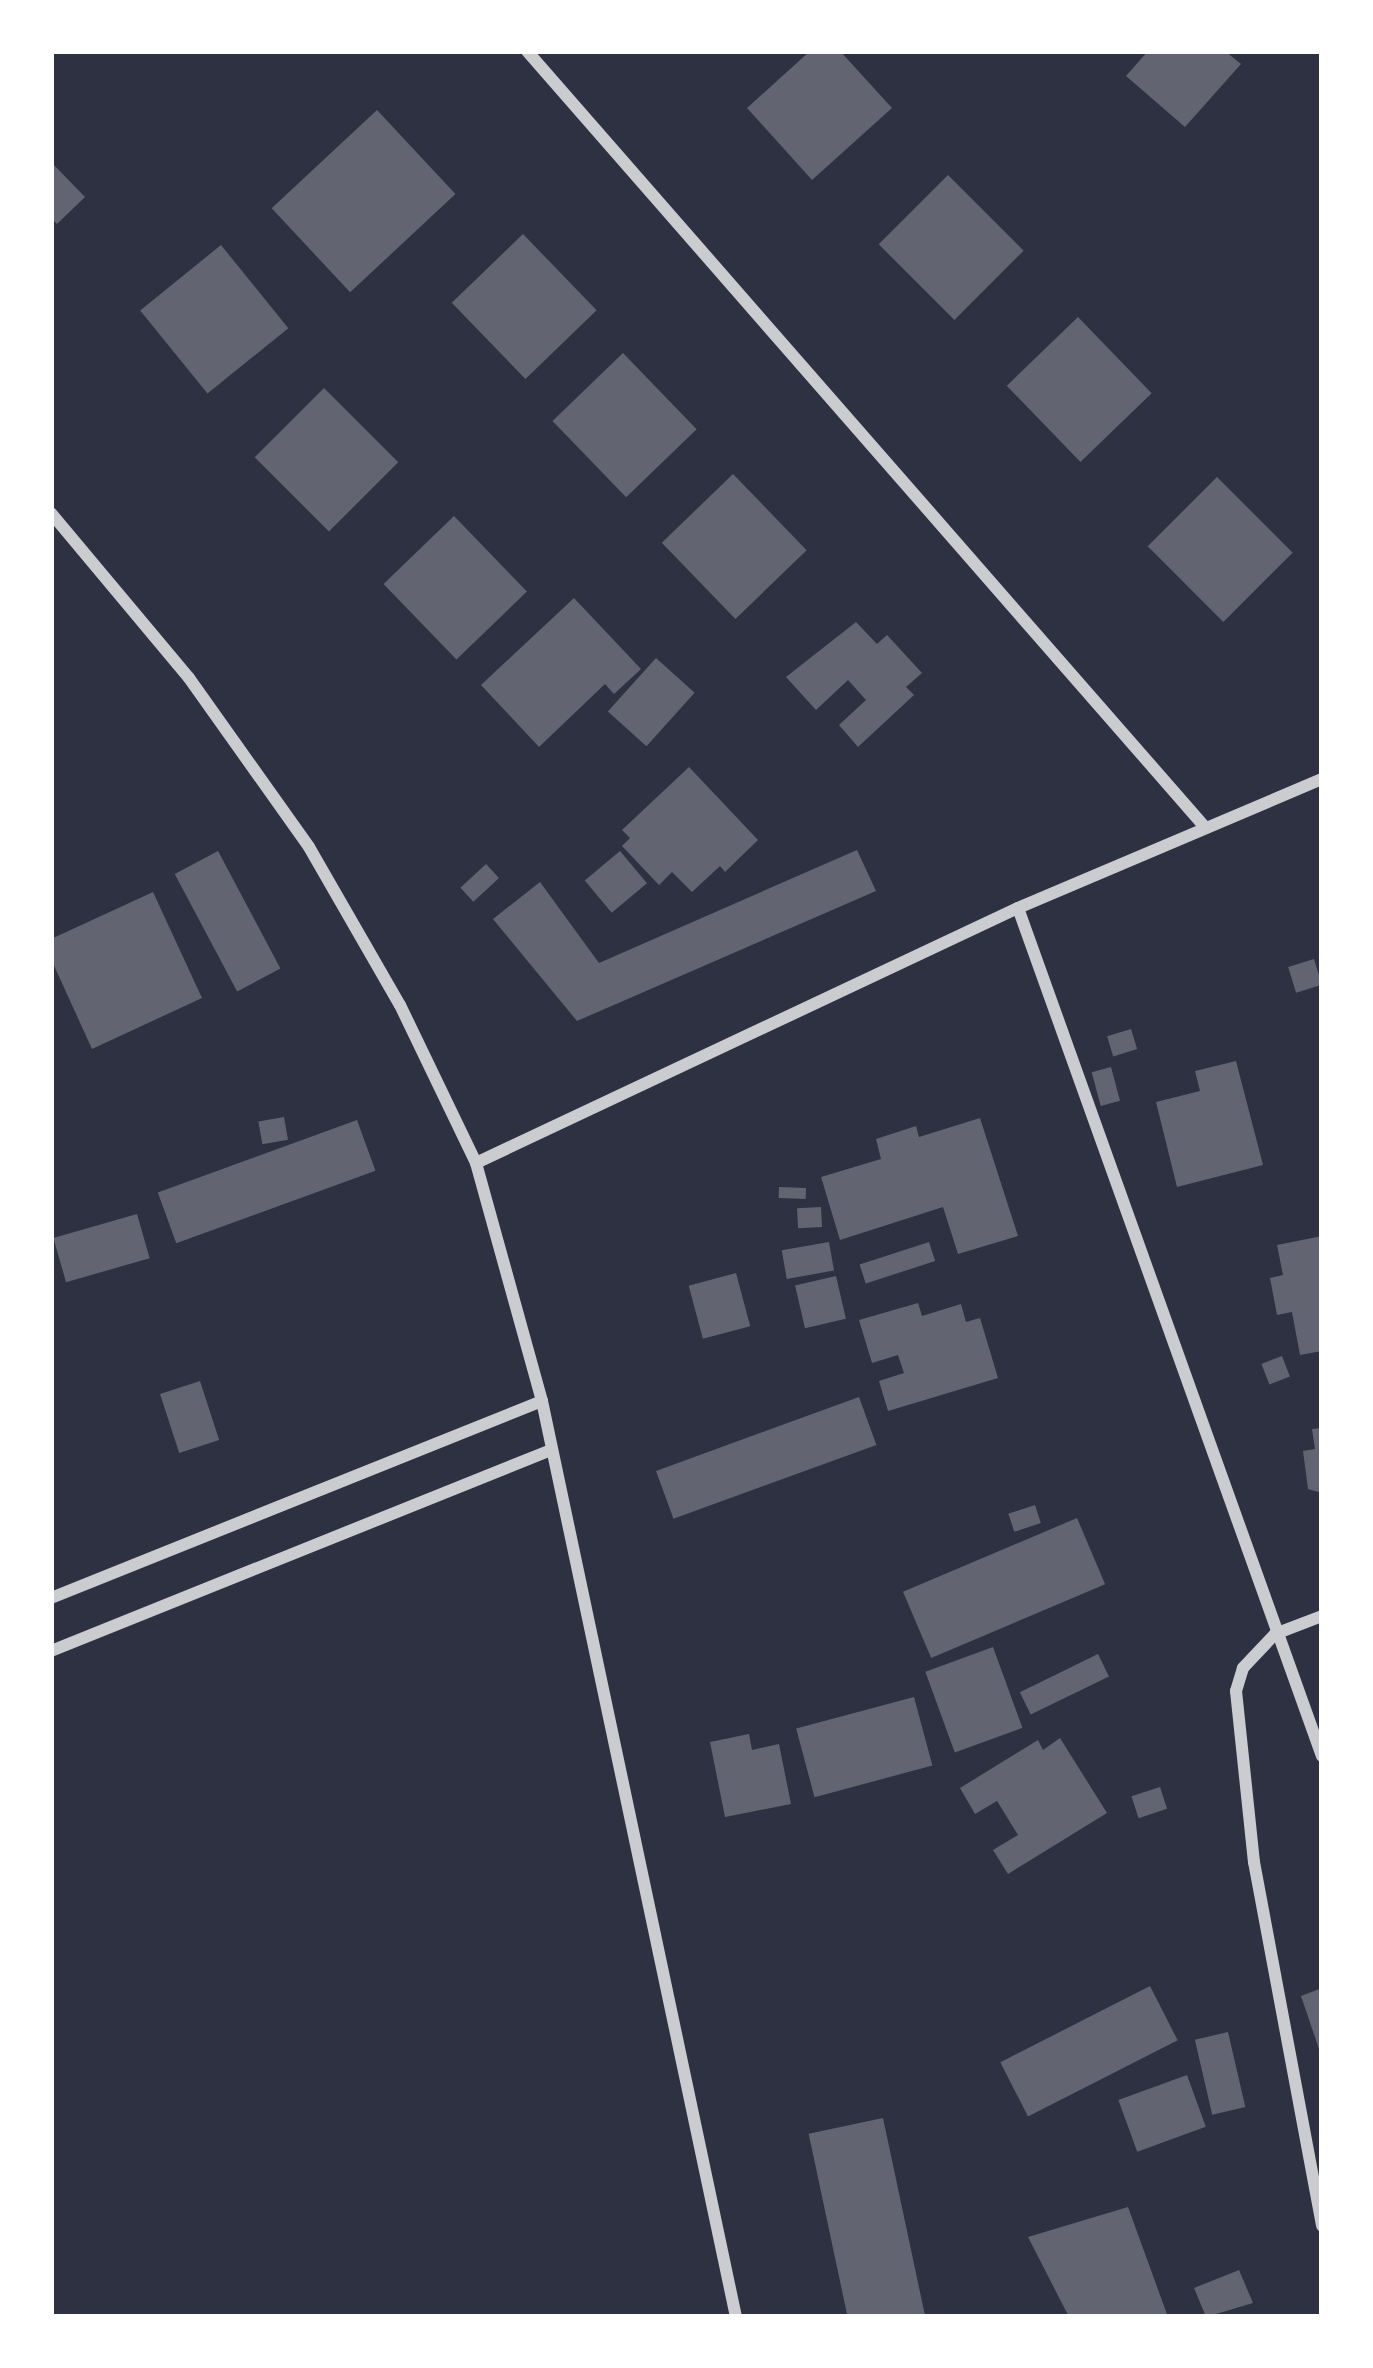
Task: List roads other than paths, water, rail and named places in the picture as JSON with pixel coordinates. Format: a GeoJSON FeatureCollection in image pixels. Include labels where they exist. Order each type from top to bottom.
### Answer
{"type":"FeatureCollection","features":[{"type":"Feature","properties":{"kind":"street"},"geometry":{"type":"LineString","coordinates":[[527,51],[1204,826]]}},
{"type":"Feature","properties":{"kind":"street"},"geometry":{"type":"LineString","coordinates":[[51,513],[189,679],[309,847],[400,1005],[476,1163],[542,1401],[736,2317]]}},
{"type":"Feature","properties":{"kind":"street"},"geometry":{"type":"LineString","coordinates":[[476,1163],[1018,908],[1322,779]]}},
{"type":"Feature","properties":{"kind":"street"},"geometry":{"type":"LineString","coordinates":[[1018,908],[1322,1756]]}},
{"type":"Feature","properties":{"kind":"street"},"geometry":{"type":"LineString","coordinates":[[51,1598],[542,1401]]}},
{"type":"Feature","properties":{"kind":"street"},"geometry":{"type":"LineString","coordinates":[[51,1652],[551,1450]]}},
{"type":"Feature","properties":{"kind":"street"},"geometry":{"type":"LineString","coordinates":[[1322,1616],[1275,1634],[1244,1668],[1236,1707],[1254,1862],[1322,2226]]}}]}
